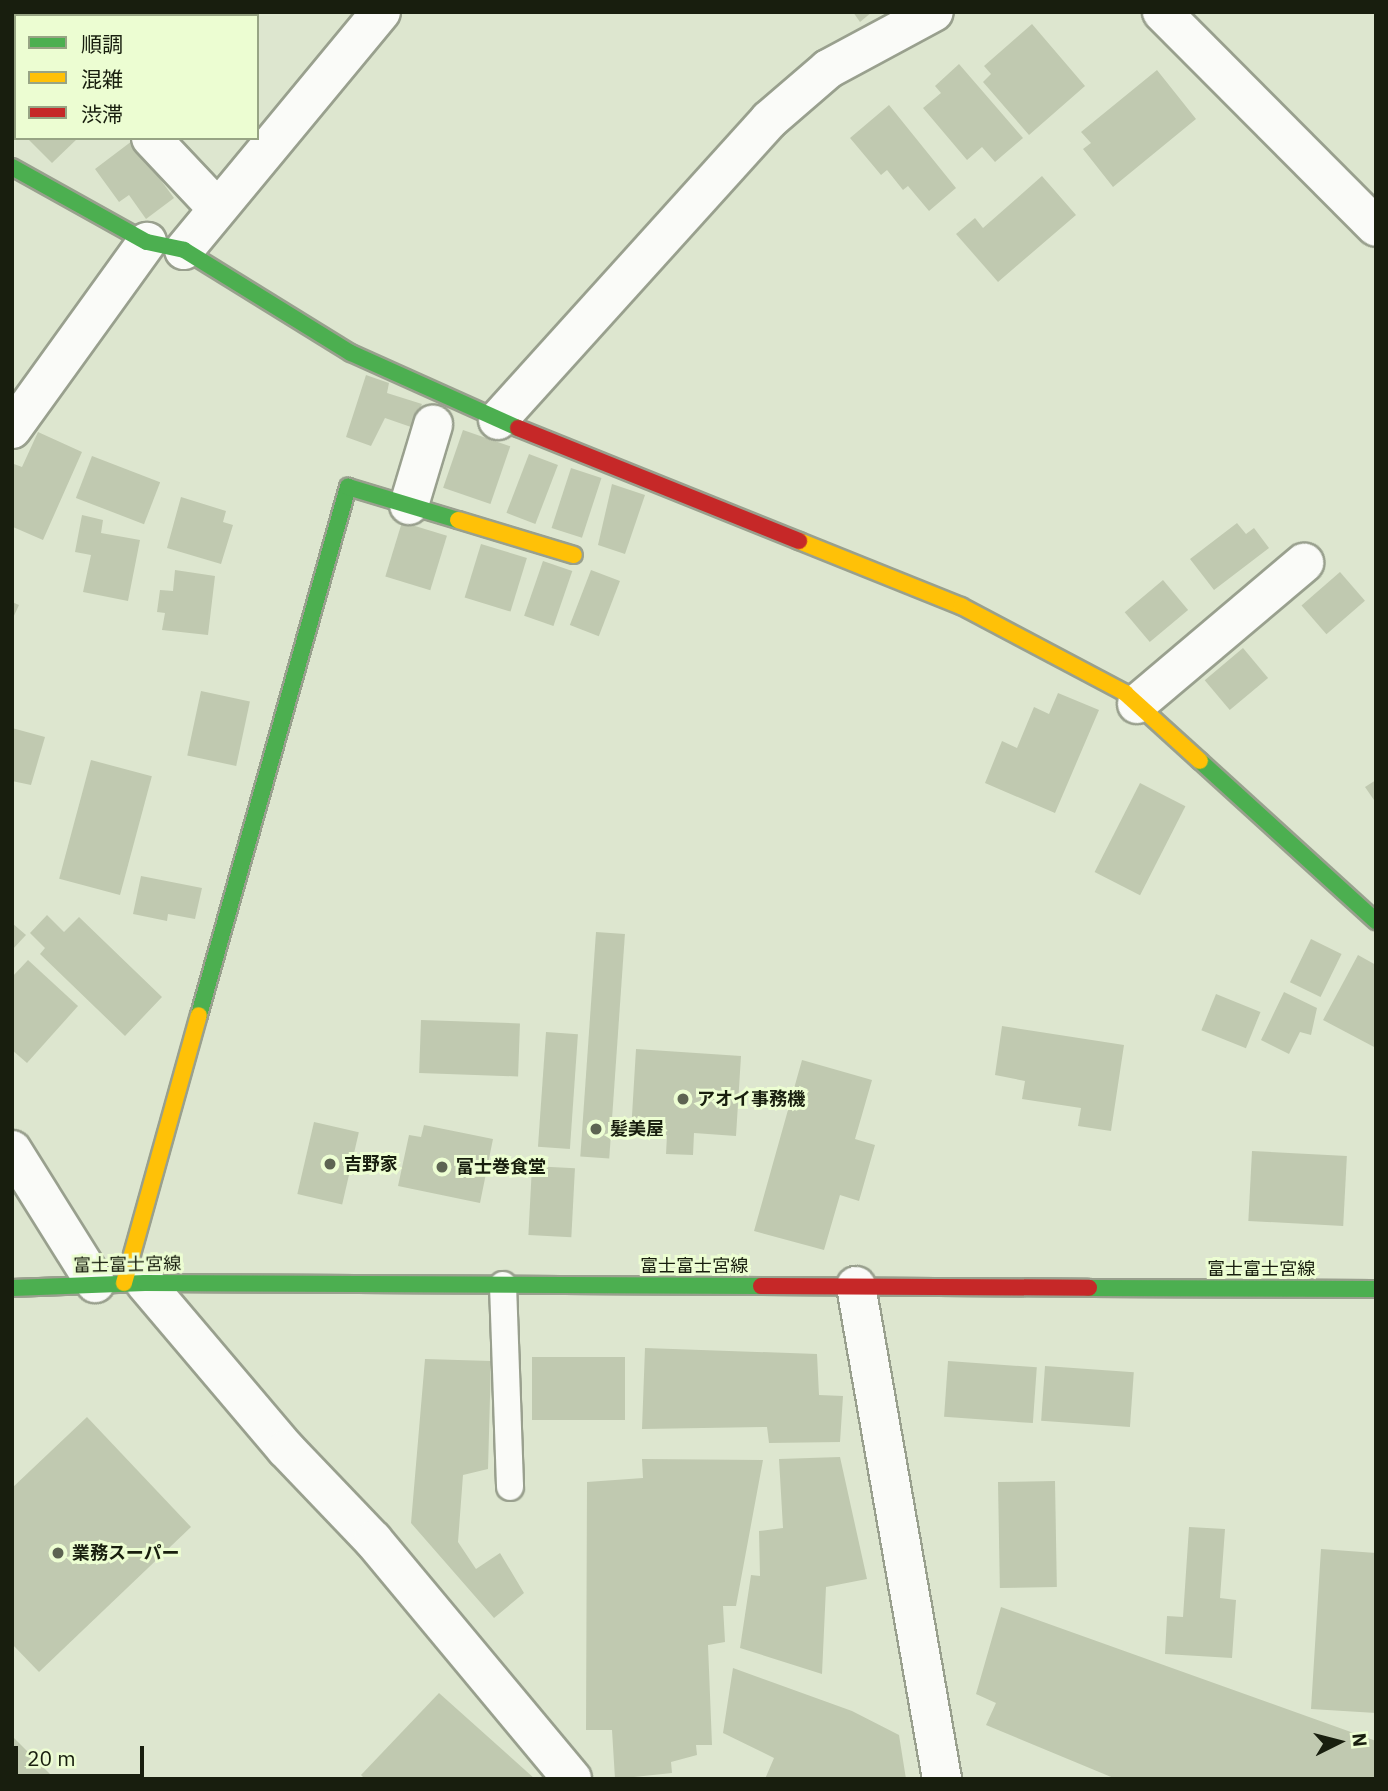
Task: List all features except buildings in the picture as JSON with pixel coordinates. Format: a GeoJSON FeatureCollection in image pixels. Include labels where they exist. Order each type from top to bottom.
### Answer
{"type":"FeatureCollection","features":[{"type":"Feature","properties":{"kind":"street"},"geometry":{"type":"LineString","coordinates":[[184,250],[381,12]]}},
{"type":"Feature","properties":{"kind":"street"},"geometry":{"type":"LineString","coordinates":[[498,420],[768,120],[828,69],[934,12]]}},
{"type":"Feature","properties":{"kind":"street"},"geometry":{"type":"LineString","coordinates":[[1162,12],[1376,227]]}},
{"type":"Feature","properties":{"kind":"street"},"geometry":{"type":"LineString","coordinates":[[153,140],[217,208]]}},
{"type":"Feature","properties":{"kind":"street"},"geometry":{"type":"LineString","coordinates":[[12,167],[147,242],[184,250],[351,353],[498,420],[961,606],[1125,693],[1372,911]]}},
{"type":"Feature","properties":{"kind":"street"},"geometry":{"type":"LineString","coordinates":[[12,429],[147,242]]}},
{"type":"Feature","properties":{"kind":"street"},"geometry":{"type":"LineString","coordinates":[[409,505],[433,425]]}},
{"type":"Feature","properties":{"kind":"street"},"geometry":{"type":"LineString","coordinates":[[121,1283],[348,487],[573,555]]}},
{"type":"Feature","properties":{"kind":"street"},"geometry":{"type":"LineString","coordinates":[[1137,704],[1304,563]]}},
{"type":"Feature","properties":{"kind":"street"},"geometry":{"type":"LineString","coordinates":[[12,1150],[121,1283],[373,1540],[572,1779]]}},
{"type":"Feature","properties":{"kind":"street","name":"富士富士宮線"},"geometry":{"type":"LineString","coordinates":[[12,1288],[121,1283],[1376,1289]]}},
{"type":"Feature","properties":{"kind":"street"},"geometry":{"type":"LineString","coordinates":[[856,1286],[942,1779]]}},
{"type":"Feature","properties":{"kind":"lane"},"geometry":{"type":"LineString","coordinates":[[503,1286],[510,1487]]}},
{"type":"Feature","properties":{"kind":"traffic: fast"},"geometry":{"type":"LineString","coordinates":[[12,167],[147,242],[184,250],[351,353],[518,428]]}},
{"type":"Feature","properties":{"kind":"traffic: fast"},"geometry":{"type":"LineString","coordinates":[[199,1015],[348,487],[458,520]]}},
{"type":"Feature","properties":{"kind":"traffic: fast"},"geometry":{"type":"LineString","coordinates":[[1200,761],[1376,921]]}},
{"type":"Feature","properties":{"kind":"traffic: fast"},"geometry":{"type":"LineString","coordinates":[[12,1288],[145,1283],[761,1286]]}},
{"type":"Feature","properties":{"kind":"traffic: fast"},"geometry":{"type":"LineString","coordinates":[[1089,1288],[1376,1289]]}},
{"type":"Feature","properties":{"kind":"traffic: slow"},"geometry":{"type":"LineString","coordinates":[[458,520],[574,555]]}},
{"type":"Feature","properties":{"kind":"traffic: slow"},"geometry":{"type":"LineString","coordinates":[[799,541],[961,606],[1125,693],[1200,761]]}},
{"type":"Feature","properties":{"kind":"traffic: slow"},"geometry":{"type":"LineString","coordinates":[[124,1283],[199,1015]]}},
{"type":"Feature","properties":{"kind":"traffic: jam"},"geometry":{"type":"LineString","coordinates":[[518,428],[799,541]]}},
{"type":"Feature","properties":{"kind":"traffic: jam"},"geometry":{"type":"LineString","coordinates":[[761,1286],[1089,1288]]}},
{"type":"Feature","properties":{"kind":"place","name":"アオイ事務機"},"geometry":{"type":"Point","coordinates":[683,1099]}},
{"type":"Feature","properties":{"kind":"place","name":"髪美屋"},"geometry":{"type":"Point","coordinates":[596,1129]}},
{"type":"Feature","properties":{"kind":"place","name":"吉野家"},"geometry":{"type":"Point","coordinates":[330,1164]}},
{"type":"Feature","properties":{"kind":"place","name":"富士巻食堂"},"geometry":{"type":"Point","coordinates":[442,1167]}},
{"type":"Feature","properties":{"kind":"place","name":"業務スーパー"},"geometry":{"type":"Point","coordinates":[58,1553]}}]}
